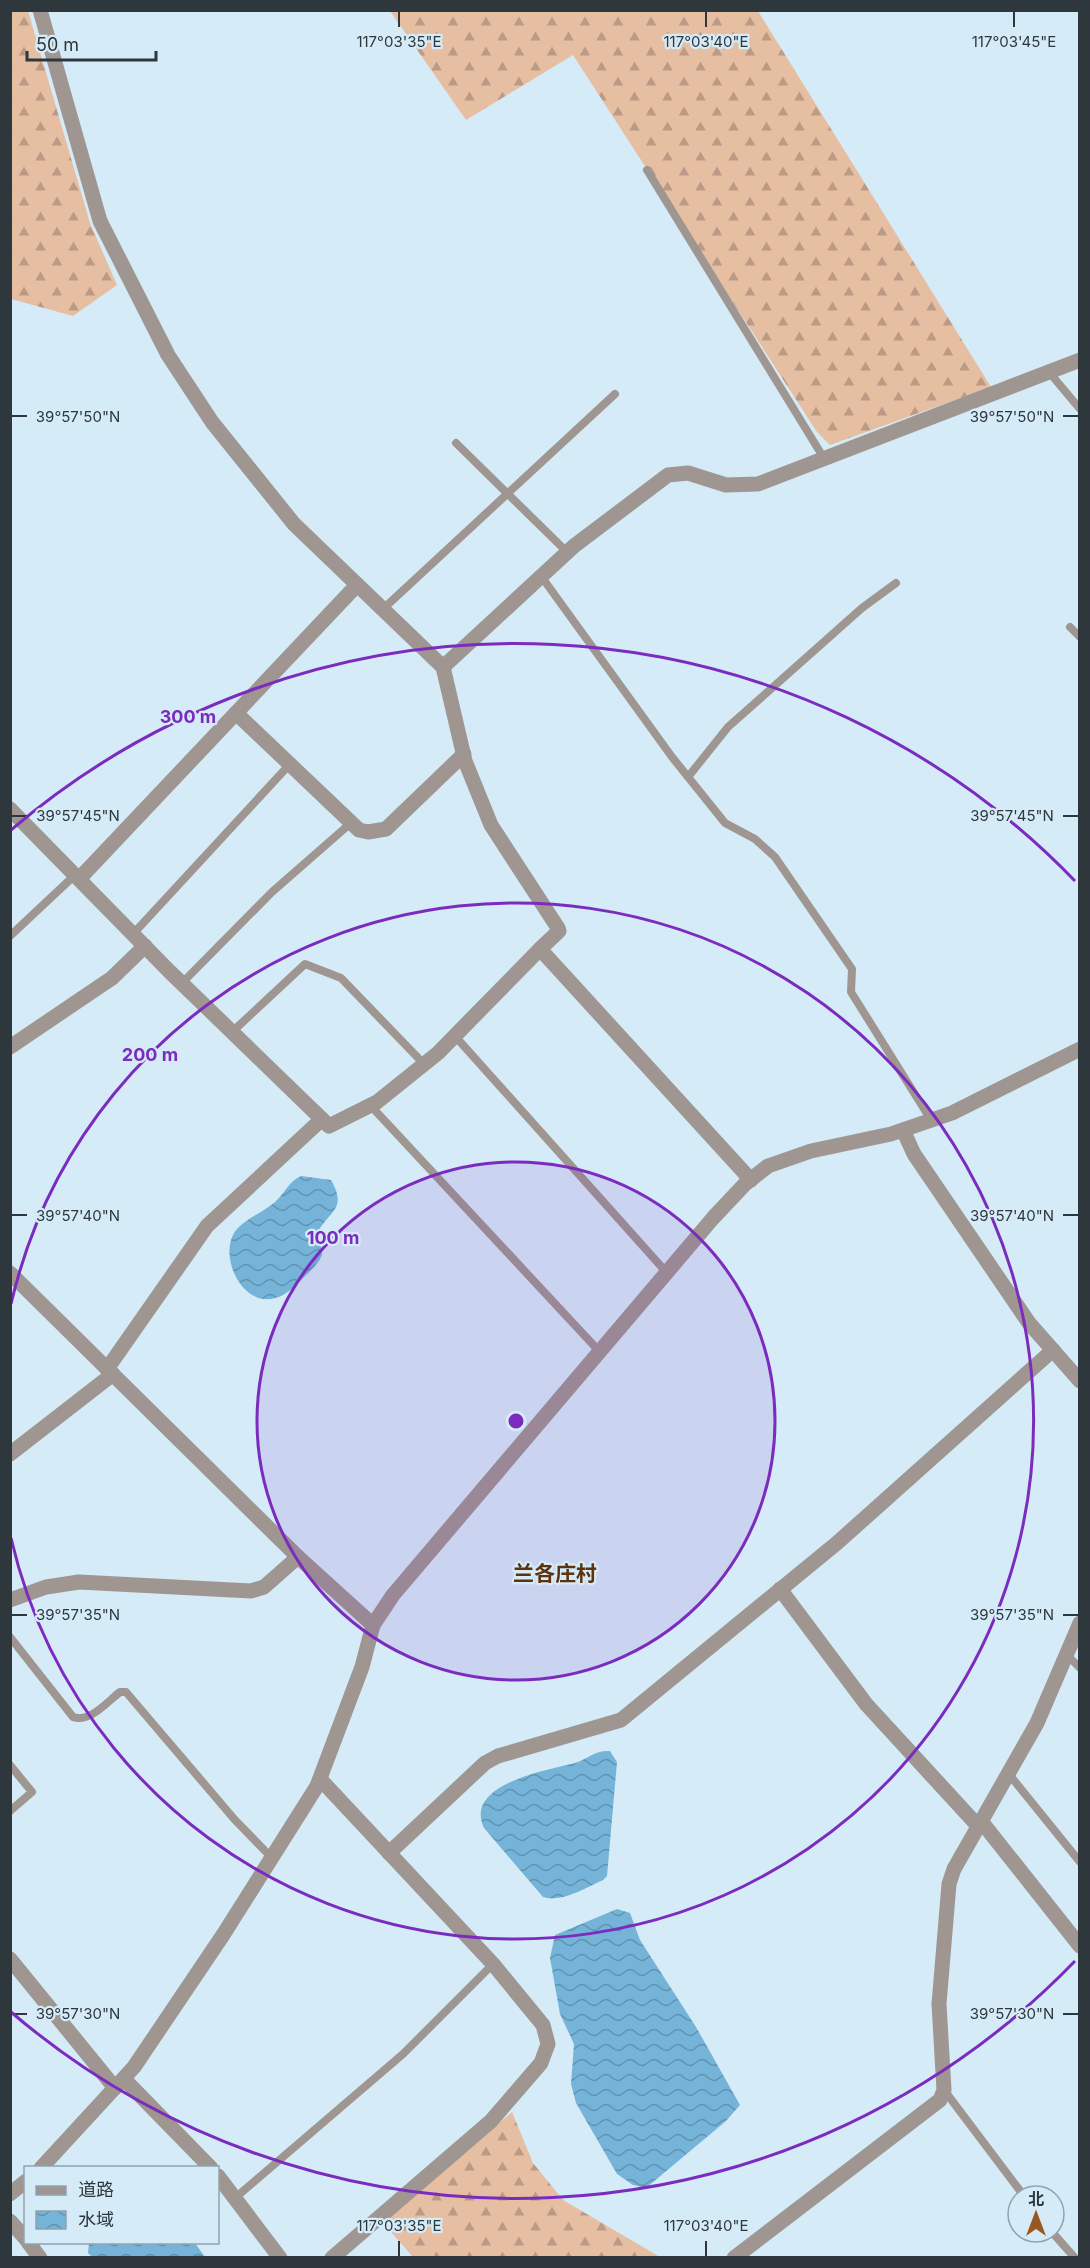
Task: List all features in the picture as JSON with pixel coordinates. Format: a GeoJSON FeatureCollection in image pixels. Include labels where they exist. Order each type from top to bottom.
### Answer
{"type":"FeatureCollection","features":[{"type":"Feature","properties":{"kind":"street"},"geometry":{"type":"LineString","coordinates":[[10,809],[182,983],[329,1126],[370,1105],[424,1064],[559,931],[491,825],[464,754],[442,667],[320,552],[259,482],[212,422],[168,355],[100,221],[40,10]]}},
{"type":"Feature","properties":{"kind":"street"},"geometry":{"type":"LineString","coordinates":[[442,667],[567,552],[668,475],[688,473],[726,485],[758,484],[1080,360]]}},
{"type":"Feature","properties":{"kind":"street"},"geometry":{"type":"LineString","coordinates":[[77,877],[357,585]]}},
{"type":"Feature","properties":{"kind":"street"},"geometry":{"type":"LineString","coordinates":[[236,713],[359,830],[368,832],[386,829],[464,754]]}},
{"type":"Feature","properties":{"kind":"street"},"geometry":{"type":"LineString","coordinates":[[10,1047],[112,978],[145,946]]}},
{"type":"Feature","properties":{"kind":"street"},"geometry":{"type":"LineString","coordinates":[[540,949],[751,1180]]}},
{"type":"Feature","properties":{"kind":"street"},"geometry":{"type":"LineString","coordinates":[[43,2166],[119,2083],[191,1982],[272,1858],[320,1779],[362,1667],[373,1625],[393,1595],[712,1218],[751,1180],[768,1166],[780,1160],[903,1130],[952,1113],[1080,1049]]}},
{"type":"Feature","properties":{"kind":"street"},"geometry":{"type":"LineString","coordinates":[[10,1454],[110,1371],[207,1226],[322,1119]]}},
{"type":"Feature","properties":{"kind":"street"},"geometry":{"type":"LineString","coordinates":[[903,1130],[914,1154],[1029,1323],[1080,1381]]}},
{"type":"Feature","properties":{"kind":"street"},"geometry":{"type":"LineString","coordinates":[[10,1273],[298,1557],[373,1625]]}},
{"type":"Feature","properties":{"kind":"street"},"geometry":{"type":"LineString","coordinates":[[388,1853],[485,1763],[498,1756],[621,1720],[837,1543],[1053,1350]]}},
{"type":"Feature","properties":{"kind":"street"},"geometry":{"type":"LineString","coordinates":[[10,1600],[46,1587],[79,1582],[251,1591],[264,1587],[298,1557]]}},
{"type":"Feature","properties":{"kind":"street"},"geometry":{"type":"LineString","coordinates":[[780,1589],[866,1704],[980,1824],[1080,1946]]}},
{"type":"Feature","properties":{"kind":"street"},"geometry":{"type":"LineString","coordinates":[[734,2258],[940,2100],[944,2090],[939,2004],[949,1884],[954,1869],[1037,1723],[1080,1623]]}},
{"type":"Feature","properties":{"kind":"street"},"geometry":{"type":"LineString","coordinates":[[320,1779],[493,1964],[546,2031],[548,2044],[541,2063],[490,2121],[332,2258]]}},
{"type":"Feature","properties":{"kind":"street"},"geometry":{"type":"LineString","coordinates":[[10,1959],[119,2083],[209,2166]]}},
{"type":"Feature","properties":{"kind":"street"},"geometry":{"type":"LineString","coordinates":[[219,2177],[280,2258]]}},
{"type":"Feature","properties":{"kind":"street"},"geometry":{"type":"LineString","coordinates":[[10,2194],[24,2183]]}},
{"type":"Feature","properties":{"kind":"street"},"geometry":{"type":"LineString","coordinates":[[10,2221],[24,2237]]}},
{"type":"Feature","properties":{"kind":"street"},"geometry":{"type":"LineString","coordinates":[[29,2244],[40,2258]]}},
{"type":"Feature","properties":{"kind":"lane"},"geometry":{"type":"LineString","coordinates":[[647,170],[825,459]]}},
{"type":"Feature","properties":{"kind":"lane"},"geometry":{"type":"LineString","coordinates":[[1049,372],[1080,409]]}},
{"type":"Feature","properties":{"kind":"lane"},"geometry":{"type":"LineString","coordinates":[[382,609],[615,394]]}},
{"type":"Feature","properties":{"kind":"lane"},"geometry":{"type":"LineString","coordinates":[[456,443],[567,552]]}},
{"type":"Feature","properties":{"kind":"lane"},"geometry":{"type":"LineString","coordinates":[[542,576],[688,777],[725,823],[755,839],[775,857],[852,969],[851,992],[931,1120]]}},
{"type":"Feature","properties":{"kind":"lane"},"geometry":{"type":"LineString","coordinates":[[688,777],[728,727],[862,608],[896,583]]}},
{"type":"Feature","properties":{"kind":"lane"},"geometry":{"type":"LineString","coordinates":[[1070,627],[1080,637]]}},
{"type":"Feature","properties":{"kind":"lane"},"geometry":{"type":"LineString","coordinates":[[133,934],[290,764]]}},
{"type":"Feature","properties":{"kind":"lane"},"geometry":{"type":"LineString","coordinates":[[182,983],[272,892],[352,822]]}},
{"type":"Feature","properties":{"kind":"lane"},"geometry":{"type":"LineString","coordinates":[[10,936],[77,877]]}},
{"type":"Feature","properties":{"kind":"lane"},"geometry":{"type":"LineString","coordinates":[[232,1032],[305,964],[341,978],[424,1064]]}},
{"type":"Feature","properties":{"kind":"lane"},"geometry":{"type":"LineString","coordinates":[[454,1035],[667,1273]]}},
{"type":"Feature","properties":{"kind":"lane"},"geometry":{"type":"LineString","coordinates":[[370,1105],[599,1351]]}},
{"type":"Feature","properties":{"kind":"lane"},"geometry":{"type":"LineString","coordinates":[[10,1637],[73,1717],[80,1719],[89,1717],[120,1692],[126,1692],[235,1820],[272,1858]]}},
{"type":"Feature","properties":{"kind":"lane"},"geometry":{"type":"LineString","coordinates":[[1066,1654],[1080,1668]]}},
{"type":"Feature","properties":{"kind":"lane"},"geometry":{"type":"LineString","coordinates":[[10,1765],[32,1792],[10,1811]]}},
{"type":"Feature","properties":{"kind":"lane"},"geometry":{"type":"LineString","coordinates":[[1008,1773],[1080,1862]]}},
{"type":"Feature","properties":{"kind":"lane"},"geometry":{"type":"LineString","coordinates":[[234,2198],[403,2054],[493,1964]]}},
{"type":"Feature","properties":{"kind":"lane"},"geometry":{"type":"LineString","coordinates":[[944,2090],[1015,2184]]}},
{"type":"Feature","properties":{"kind":"lane"},"geometry":{"type":"LineString","coordinates":[[1063,2244],[1075,2258]]}},
{"type":"Feature","properties":{"kind":"green space"},"geometry":{"type":"Polygon","coordinates":[[[10,11],[28,11],[90,223],[117,285],[73,316],[11,299],[10,11]]]}},
{"type":"Feature","properties":{"kind":"green space"},"geometry":{"type":"Polygon","coordinates":[[[390,11],[758,11],[991,387],[830,445],[817,432],[573,55],[466,120],[390,11]]]}},
{"type":"Feature","properties":{"kind":"green space"},"geometry":{"type":"Polygon","coordinates":[[[512,2112],[533,2163],[563,2200],[660,2257],[413,2257],[382,2222],[512,2112]]]}},
{"type":"Feature","properties":{"kind":"water"},"geometry":{"type":"Polygon","coordinates":[[[301,1176],[331,1180],[336,1189],[338,1197],[336,1208],[319,1230],[322,1255],[313,1269],[283,1295],[267,1299],[253,1295],[242,1286],[234,1272],[230,1257],[231,1241],[241,1225],[275,1202],[293,1181],[301,1176]]]}},
{"type":"Feature","properties":{"kind":"water"},"geometry":{"type":"Polygon","coordinates":[[[610,1751],[617,1762],[607,1876],[603,1880],[566,1896],[543,1897],[484,1828],[481,1813],[486,1800],[496,1790],[529,1775],[575,1763],[600,1752],[610,1751]]]}},
{"type":"Feature","properties":{"kind":"water"},"geometry":{"type":"Polygon","coordinates":[[[617,1909],[630,1913],[640,1940],[696,2027],[740,2105],[726,2121],[646,2188],[633,2185],[617,2174],[576,2103],[571,2084],[574,2044],[560,2014],[550,1958],[555,1935],[617,1909]]]}},
{"type":"Feature","properties":{"kind":"water"},"geometry":{"type":"Polygon","coordinates":[[[89,2244],[196,2244],[205,2257],[92,2257],[88,2253],[89,2244]]]}},
{"type":"Feature","properties":{"kind":"district","name":"兰各庄村"},"geometry":{"type":"Point","coordinates":[555,1573]}}]}
